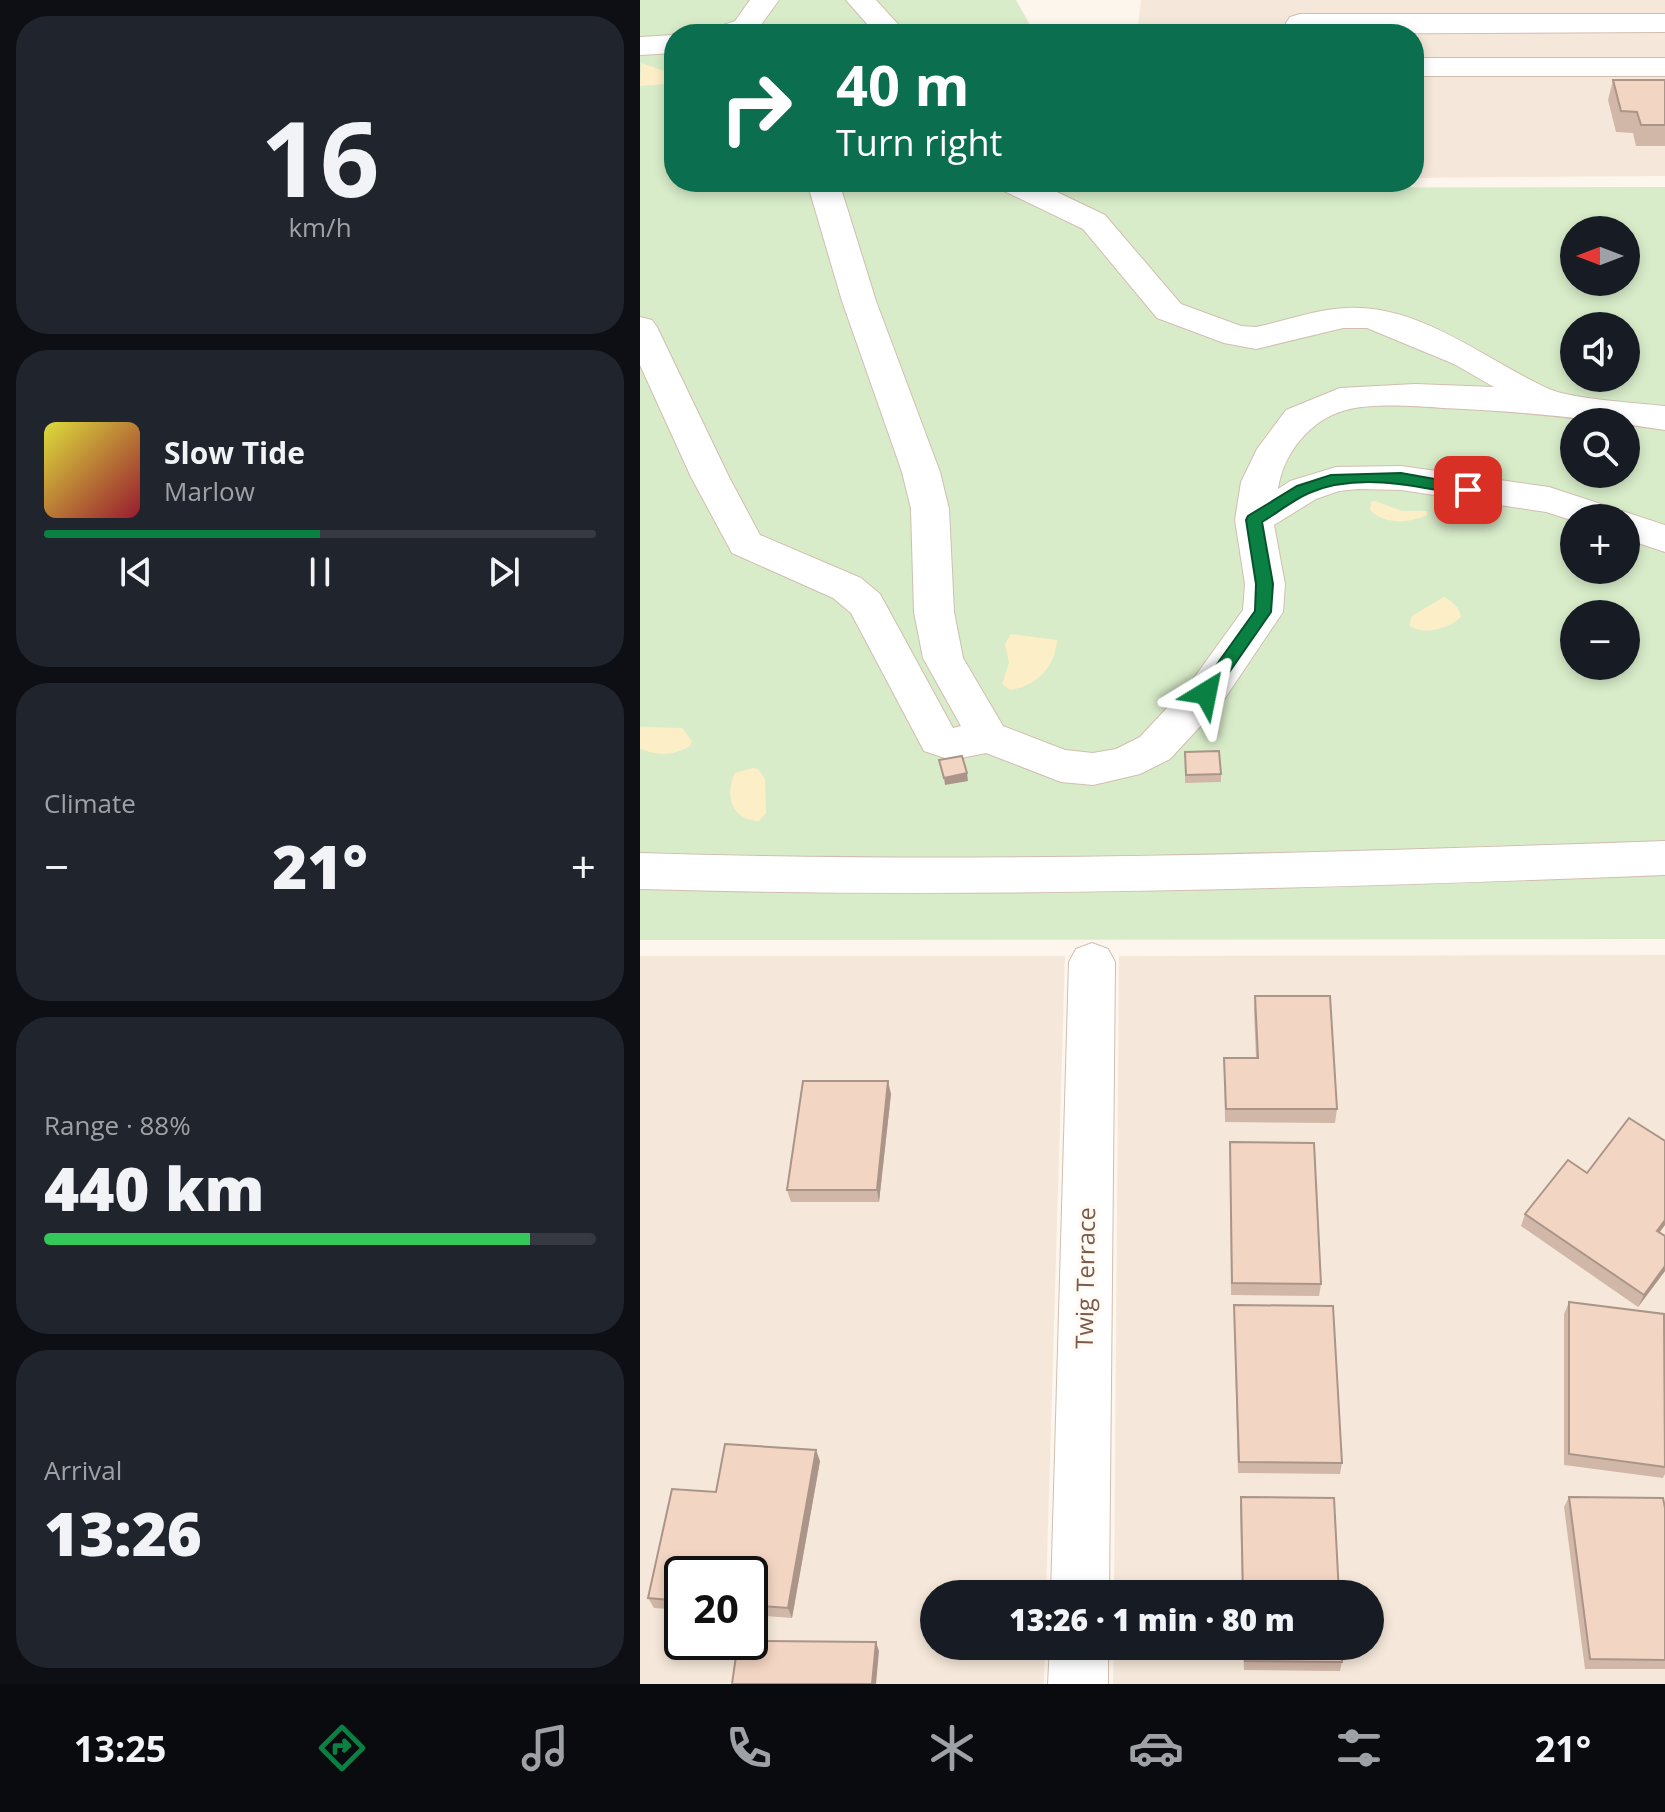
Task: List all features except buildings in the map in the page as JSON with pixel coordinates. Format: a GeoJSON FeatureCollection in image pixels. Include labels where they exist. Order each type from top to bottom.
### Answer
{"type":"FeatureCollection","features":[{"type":"Feature","properties":{"kind":"street"},"geometry":{"type":"LineString","coordinates":[[749,24],[765,0]]}},
{"type":"Feature","properties":{"kind":"street"},"geometry":{"type":"LineString","coordinates":[[860,0],[883,24]]}},
{"type":"Feature","properties":{"kind":"street"},"geometry":{"type":"LineString","coordinates":[[1555,12],[1566,67]]}},
{"type":"Feature","properties":{"kind":"street"},"geometry":{"type":"LineString","coordinates":[[1300,24],[1555,12],[1665,23]]}},
{"type":"Feature","properties":{"kind":"street"},"geometry":{"type":"LineString","coordinates":[[640,46],[664,45]]}},
{"type":"Feature","properties":{"kind":"street"},"geometry":{"type":"LineString","coordinates":[[1424,67],[1665,67]]}},
{"type":"Feature","properties":{"kind":"street"},"geometry":{"type":"LineString","coordinates":[[826,192],[859,301],[921,472],[930,509],[934,612],[943,658],[988,737]]}},
{"type":"Feature","properties":{"kind":"street"},"geometry":{"type":"LineString","coordinates":[[1032,192],[1094,222],[1169,311],[1236,336],[1256,338],[1343,318],[1369,318],[1397,326],[1466,356],[1543,401]]}},
{"type":"Feature","properties":{"kind":"street"},"geometry":{"type":"LineString","coordinates":[[640,327],[710,477],[746,544],[847,588],[866,604],[939,740],[951,744],[988,737],[1061,766],[1093,769],[1125,763],[1155,748],[1206,693],[1263,612],[1265,584],[1254,520],[1260,482],[1275,449],[1299,418],[1340,399],[1415,395],[1543,401],[1665,418]]}},
{"type":"Feature","properties":{"kind":"street"},"geometry":{"type":"LineString","coordinates":[[1254,520],[1303,490],[1336,479],[1358,477],[1401,478],[1562,504]]}},
{"type":"Feature","properties":{"kind":"street"},"geometry":{"type":"LineString","coordinates":[[1640,530],[1665,539]]}},
{"type":"Feature","properties":{"kind":"street"},"geometry":{"type":"LineString","coordinates":[[640,871],[751,874],[1301,871],[1665,858]]}},
{"type":"Feature","properties":{"kind":"street","name":"Twig Terrace"},"geometry":{"type":"LineString","coordinates":[[1080,1580],[1092,962]]}},
{"type":"Feature","properties":{"kind":"street"},"geometry":{"type":"LineString","coordinates":[[1078,1684],[1079,1660]]}},
{"type":"Feature","properties":{"kind":"shaded area"},"geometry":{"type":"Polygon","coordinates":[[[1141,0],[1665,0],[1665,176],[1424,178],[1424,24],[1138,24],[1141,0]]]}},
{"type":"Feature","properties":{"kind":"shaded area"},"geometry":{"type":"Polygon","coordinates":[[[1665,955],[1665,1684],[1113,1684],[1114,1660],[1384,1660],[1384,1580],[1114,1580],[1119,956],[1665,955]]]}},
{"type":"Feature","properties":{"kind":"shaded area"},"geometry":{"type":"Polygon","coordinates":[[[640,956],[1065,956],[1046,1580],[920,1580],[920,1660],[1045,1660],[1044,1684],[640,1684],[640,956]]]}},
{"type":"Feature","properties":{"kind":"green space"},"geometry":{"type":"Polygon","coordinates":[[[640,0],[1016,0],[1029,24],[664,24],[664,192],[1424,192],[1424,187],[1665,187],[1665,939],[640,940],[640,0]]]}},
{"type":"Feature","properties":{"kind":"sand"},"geometry":{"type":"Polygon","coordinates":[[[641,63],[664,71],[664,84],[640,86],[641,63]]]}},
{"type":"Feature","properties":{"kind":"sand"},"geometry":{"type":"Polygon","coordinates":[[[1371,502],[1402,511],[1427,511],[1427,515],[1405,521],[1382,518],[1370,510],[1371,502]]]}},
{"type":"Feature","properties":{"kind":"sand"},"geometry":{"type":"Polygon","coordinates":[[[1444,597],[1459,610],[1461,617],[1442,628],[1420,630],[1409,625],[1412,616],[1444,597]]]}},
{"type":"Feature","properties":{"kind":"sand"},"geometry":{"type":"Polygon","coordinates":[[[1011,634],[1057,640],[1053,659],[1043,674],[1020,688],[1010,690],[1002,684],[1009,663],[1005,644],[1011,634]]]}},
{"type":"Feature","properties":{"kind":"sand"},"geometry":{"type":"Polygon","coordinates":[[[640,727],[682,728],[692,741],[690,746],[677,752],[660,754],[647,751],[640,749],[640,727]]]}},
{"type":"Feature","properties":{"kind":"sand"},"geometry":{"type":"Polygon","coordinates":[[[758,769],[765,779],[766,813],[759,821],[750,820],[737,811],[730,790],[735,773],[758,769]]]}},
{"type":"Feature","properties":{"kind":"route"},"geometry":{"type":"LineString","coordinates":[[1206,693],[1263,612],[1265,584],[1254,520],[1303,490],[1336,479],[1401,478],[1468,490]]}}]}
